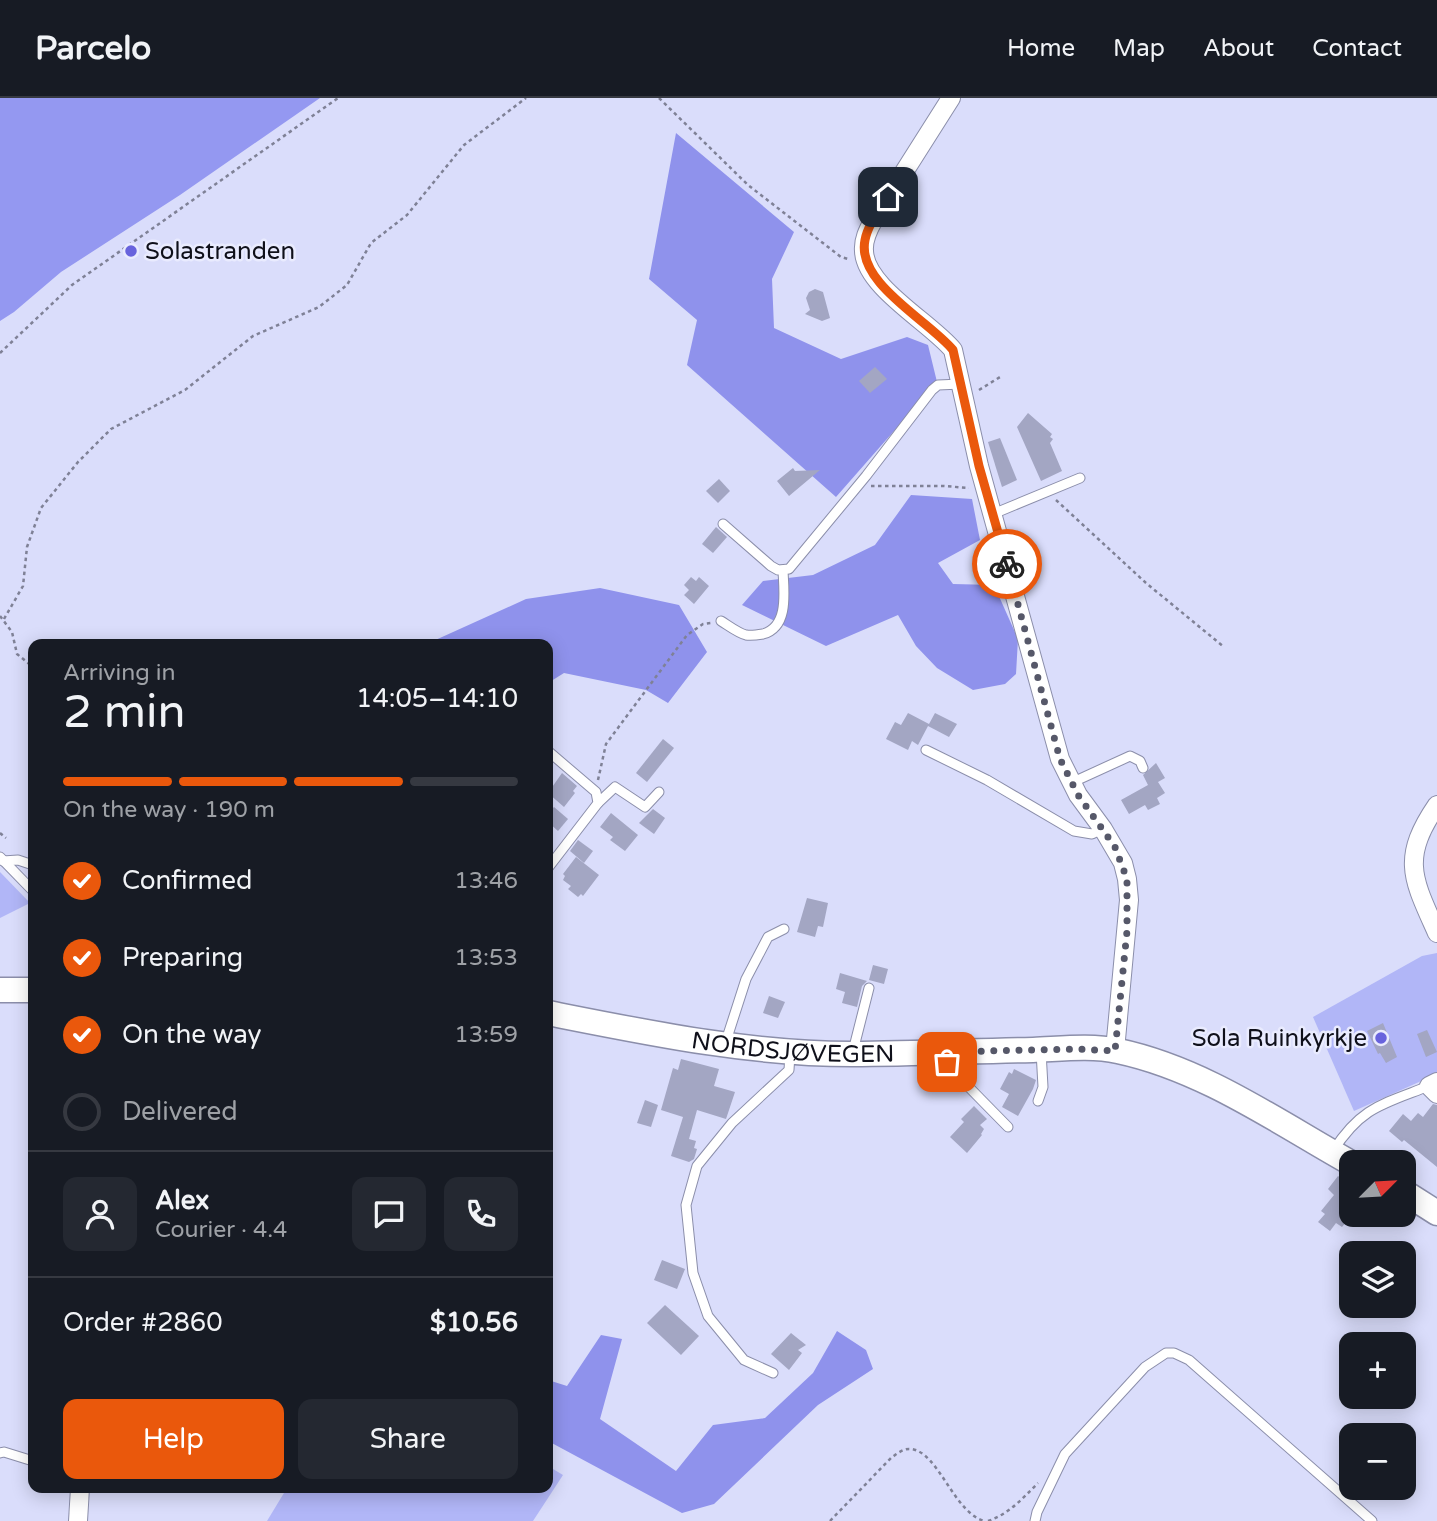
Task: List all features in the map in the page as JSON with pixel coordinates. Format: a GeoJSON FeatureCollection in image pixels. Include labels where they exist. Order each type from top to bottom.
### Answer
{"type":"FeatureCollection","features":[{"type":"Feature","properties":{"kind":"street"},"geometry":{"type":"LineString","coordinates":[[951,98],[873,220],[865,237],[863,250],[866,262],[884,288],[953,350],[993,514],[1060,759],[1071,783],[1123,863],[1129,900],[1115,1051]]}},
{"type":"Feature","properties":{"kind":"street"},"geometry":{"type":"LineString","coordinates":[[1437,805],[1415,851],[1412,869],[1417,888],[1437,933]]}},
{"type":"Feature","properties":{"kind":"street"},"geometry":{"type":"LineString","coordinates":[[0,990],[28,990]]}},
{"type":"Feature","properties":{"kind":"street","name":"NORDSJØVEGEN"},"geometry":{"type":"LineString","coordinates":[[553,1014],[724,1046],[791,1053],[1115,1051],[1164,1064],[1209,1082],[1339,1157]]}},
{"type":"Feature","properties":{"kind":"street"},"geometry":{"type":"LineString","coordinates":[[1416,1200],[1437,1213]]}},
{"type":"Feature","properties":{"kind":"street"},"geometry":{"type":"LineString","coordinates":[[78,1521],[80,1493]]}},
{"type":"Feature","properties":{"kind":"lane"},"geometry":{"type":"LineString","coordinates":[[723,524],[771,566],[783,570],[796,563],[932,390],[938,385],[961,384]]}},
{"type":"Feature","properties":{"kind":"lane"},"geometry":{"type":"LineString","coordinates":[[993,514],[1080,478]]}},
{"type":"Feature","properties":{"kind":"lane"},"geometry":{"type":"LineString","coordinates":[[721,621],[744,635],[754,636],[775,628],[783,608],[783,570]]}},
{"type":"Feature","properties":{"kind":"lane"},"geometry":{"type":"LineString","coordinates":[[926,750],[987,780],[1074,831],[1092,834],[1103,829]]}},
{"type":"Feature","properties":{"kind":"lane"},"geometry":{"type":"LineString","coordinates":[[553,755],[596,792],[598,803]]}},
{"type":"Feature","properties":{"kind":"lane"},"geometry":{"type":"LineString","coordinates":[[1071,783],[1130,756],[1140,761],[1143,768]]}},
{"type":"Feature","properties":{"kind":"lane"},"geometry":{"type":"LineString","coordinates":[[553,862],[598,803],[615,787],[645,807],[659,792]]}},
{"type":"Feature","properties":{"kind":"lane"},"geometry":{"type":"LineString","coordinates":[[2,858],[28,863]]}},
{"type":"Feature","properties":{"kind":"lane"},"geometry":{"type":"LineString","coordinates":[[2,858],[28,886]]}},
{"type":"Feature","properties":{"kind":"lane"},"geometry":{"type":"LineString","coordinates":[[724,1046],[746,979],[768,936],[784,929]]}},
{"type":"Feature","properties":{"kind":"lane"},"geometry":{"type":"LineString","coordinates":[[852,1054],[869,988]]}},
{"type":"Feature","properties":{"kind":"lane"},"geometry":{"type":"LineString","coordinates":[[1038,1101],[1043,1087],[1041,1050]]}},
{"type":"Feature","properties":{"kind":"lane"},"geometry":{"type":"LineString","coordinates":[[942,1052],[954,1072],[1008,1127]]}},
{"type":"Feature","properties":{"kind":"lane"},"geometry":{"type":"LineString","coordinates":[[773,1373],[744,1360],[708,1316],[693,1273],[686,1205],[697,1166],[732,1123],[789,1070],[791,1053]]}},
{"type":"Feature","properties":{"kind":"lane"},"geometry":{"type":"LineString","coordinates":[[1342,1150],[1344,1133],[1365,1113],[1434,1087]]}},
{"type":"Feature","properties":{"kind":"lane"},"geometry":{"type":"LineString","coordinates":[[1035,1521],[1071,1446],[1145,1367],[1166,1353],[1174,1353],[1189,1360],[1371,1521]]}},
{"type":"Feature","properties":{"kind":"lane"},"geometry":{"type":"LineString","coordinates":[[0,1453],[28,1459]]}},
{"type":"Feature","properties":{"kind":"path"},"geometry":{"type":"LineString","coordinates":[[0,353],[72,285],[338,98]]}},
{"type":"Feature","properties":{"kind":"path"},"geometry":{"type":"LineString","coordinates":[[28,663],[17,654],[12,632],[2,617],[23,586],[27,547],[41,508],[78,462],[111,429],[185,390],[253,336],[319,307],[347,285],[371,243],[407,215],[464,145],[526,98]]}},
{"type":"Feature","properties":{"kind":"path"},"geometry":{"type":"LineString","coordinates":[[659,98],[748,185],[841,257],[866,262]]}},
{"type":"Feature","properties":{"kind":"path"},"geometry":{"type":"LineString","coordinates":[[965,403],[978,390],[1000,377]]}},
{"type":"Feature","properties":{"kind":"path"},"geometry":{"type":"LineString","coordinates":[[857,487],[944,485],[966,488]]}},
{"type":"Feature","properties":{"kind":"path"},"geometry":{"type":"LineString","coordinates":[[1047,492],[1146,583],[1224,647]]}},
{"type":"Feature","properties":{"kind":"path"},"geometry":{"type":"LineString","coordinates":[[596,792],[606,744],[687,635],[703,625],[721,621]]}},
{"type":"Feature","properties":{"kind":"path"},"geometry":{"type":"LineString","coordinates":[[0,833],[6,838]]}},
{"type":"Feature","properties":{"kind":"path"},"geometry":{"type":"LineString","coordinates":[[830,1521],[891,1458],[909,1449],[931,1462],[967,1511],[977,1519],[987,1521],[999,1517],[1016,1505],[1040,1480]]}},
{"type":"Feature","properties":{"kind":"shaded area"},"geometry":{"type":"Polygon","coordinates":[[[0,98],[320,98],[180,195],[61,272],[0,321],[0,98]]]}},
{"type":"Feature","properties":{"kind":"shaded area"},"geometry":{"type":"Polygon","coordinates":[[[676,133],[794,232],[772,279],[774,328],[841,359],[907,337],[928,345],[937,382],[836,497],[687,365],[697,320],[649,279],[676,133]]]}},
{"type":"Feature","properties":{"kind":"shaded area"},"geometry":{"type":"Polygon","coordinates":[[[911,495],[972,499],[980,540],[938,563],[953,584],[994,585],[1018,639],[1016,674],[1005,684],[973,690],[937,668],[916,646],[898,615],[826,646],[742,605],[763,581],[813,575],[875,545],[911,495]]]}},
{"type":"Feature","properties":{"kind":"shaded area"},"geometry":{"type":"Polygon","coordinates":[[[600,588],[679,605],[707,652],[668,703],[646,690],[564,673],[553,680],[553,639],[438,639],[526,599],[600,588]]]}},
{"type":"Feature","properties":{"kind":"shaded area"},"geometry":{"type":"Polygon","coordinates":[[[0,872],[28,904],[0,918],[0,872]]]}},
{"type":"Feature","properties":{"kind":"shaded area"},"geometry":{"type":"Polygon","coordinates":[[[1437,953],[1437,1074],[1354,1111],[1313,1017],[1422,956],[1437,953]]]}},
{"type":"Feature","properties":{"kind":"shaded area"},"geometry":{"type":"Polygon","coordinates":[[[837,1331],[866,1350],[873,1369],[818,1405],[714,1504],[682,1513],[553,1444],[553,1382],[567,1386],[601,1335],[622,1339],[600,1419],[676,1471],[713,1425],[765,1418],[813,1373],[837,1331]]]}},
{"type":"Feature","properties":{"kind":"shaded area"},"geometry":{"type":"Polygon","coordinates":[[[553,1469],[563,1475],[553,1490],[553,1469]]]}},
{"type":"Feature","properties":{"kind":"shaded area"},"geometry":{"type":"Polygon","coordinates":[[[284,1493],[551,1493],[533,1521],[267,1521],[284,1493]]]}},
{"type":"Feature","properties":{"kind":"building"},"geometry":{"type":"Polygon","coordinates":[[[815,289],[823,292],[830,318],[822,321],[805,314],[810,310],[806,298],[809,292],[815,289]]]}},
{"type":"Feature","properties":{"kind":"building"},"geometry":{"type":"Polygon","coordinates":[[[875,367],[887,379],[870,393],[859,381],[875,367]]]}},
{"type":"Feature","properties":{"kind":"building"},"geometry":{"type":"Polygon","coordinates":[[[1028,413],[1052,434],[1050,443],[1062,471],[1041,481],[1017,427],[1028,413]]]}},
{"type":"Feature","properties":{"kind":"building"},"geometry":{"type":"Polygon","coordinates":[[[1000,438],[1017,480],[1002,487],[988,442],[1000,438]]]}},
{"type":"Feature","properties":{"kind":"building"},"geometry":{"type":"Polygon","coordinates":[[[793,468],[795,471],[820,470],[789,496],[777,481],[793,468]]]}},
{"type":"Feature","properties":{"kind":"building"},"geometry":{"type":"Polygon","coordinates":[[[719,479],[730,491],[718,503],[706,491],[719,479]]]}},
{"type":"Feature","properties":{"kind":"building"},"geometry":{"type":"Polygon","coordinates":[[[716,527],[727,537],[713,553],[702,544],[716,527]]]}},
{"type":"Feature","properties":{"kind":"building"},"geometry":{"type":"Polygon","coordinates":[[[691,577],[696,581],[699,577],[709,586],[694,604],[684,595],[689,590],[684,585],[691,577]]]}},
{"type":"Feature","properties":{"kind":"building"},"geometry":{"type":"Polygon","coordinates":[[[908,713],[929,724],[935,713],[957,724],[949,737],[928,726],[918,745],[912,741],[908,750],[886,739],[895,722],[901,725],[908,713]]]}},
{"type":"Feature","properties":{"kind":"building"},"geometry":{"type":"Polygon","coordinates":[[[663,739],[674,748],[647,782],[636,773],[663,739]]]}},
{"type":"Feature","properties":{"kind":"building"},"geometry":{"type":"Polygon","coordinates":[[[1156,763],[1165,778],[1158,782],[1165,793],[1157,798],[1160,804],[1148,810],[1145,805],[1129,814],[1121,800],[1148,785],[1143,775],[1156,763]]]}},
{"type":"Feature","properties":{"kind":"building"},"geometry":{"type":"Polygon","coordinates":[[[562,773],[577,786],[564,807],[553,797],[553,786],[562,773]]]}},
{"type":"Feature","properties":{"kind":"building"},"geometry":{"type":"Polygon","coordinates":[[[553,808],[568,819],[558,831],[553,826],[553,808]]]}},
{"type":"Feature","properties":{"kind":"building"},"geometry":{"type":"Polygon","coordinates":[[[653,809],[665,818],[654,834],[639,823],[653,809]]]}},
{"type":"Feature","properties":{"kind":"building"},"geometry":{"type":"Polygon","coordinates":[[[611,813],[638,835],[625,851],[610,840],[613,837],[600,827],[611,813]]]}},
{"type":"Feature","properties":{"kind":"building"},"geometry":{"type":"Polygon","coordinates":[[[578,840],[593,851],[584,863],[570,851],[578,840]]]}},
{"type":"Feature","properties":{"kind":"building"},"geometry":{"type":"Polygon","coordinates":[[[576,857],[599,875],[583,896],[581,894],[578,897],[568,889],[571,886],[563,880],[563,874],[576,857]]]}},
{"type":"Feature","properties":{"kind":"building"},"geometry":{"type":"Polygon","coordinates":[[[807,898],[828,903],[823,927],[818,926],[815,937],[797,932],[807,898]]]}},
{"type":"Feature","properties":{"kind":"building"},"geometry":{"type":"Polygon","coordinates":[[[873,965],[888,969],[884,984],[869,980],[873,965]]]}},
{"type":"Feature","properties":{"kind":"building"},"geometry":{"type":"Polygon","coordinates":[[[840,973],[867,981],[862,986],[857,1007],[842,1003],[845,992],[836,989],[840,973]]]}},
{"type":"Feature","properties":{"kind":"building"},"geometry":{"type":"Polygon","coordinates":[[[769,996],[785,1002],[778,1018],[763,1013],[769,996]]]}},
{"type":"Feature","properties":{"kind":"building","name":"Sola Ruinkyrkje"},"geometry":{"type":"Polygon","coordinates":[[[1383,1023],[1397,1057],[1386,1063],[1380,1053],[1378,1054],[1367,1031],[1383,1023]]]}},
{"type":"Feature","properties":{"kind":"building"},"geometry":{"type":"Polygon","coordinates":[[[1427,1030],[1437,1052],[1426,1057],[1417,1034],[1427,1030]]]}},
{"type":"Feature","properties":{"kind":"building"},"geometry":{"type":"Polygon","coordinates":[[[681,1059],[719,1069],[714,1086],[735,1092],[726,1119],[697,1110],[689,1139],[696,1141],[694,1148],[697,1149],[694,1159],[689,1162],[671,1156],[683,1117],[661,1110],[673,1068],[678,1070],[681,1059]]]}},
{"type":"Feature","properties":{"kind":"building"},"geometry":{"type":"Polygon","coordinates":[[[1014,1069],[1036,1080],[1018,1116],[1002,1107],[1009,1094],[1000,1089],[1009,1072],[1012,1074],[1014,1069]]]}},
{"type":"Feature","properties":{"kind":"building"},"geometry":{"type":"Polygon","coordinates":[[[645,1100],[658,1105],[651,1127],[637,1123],[645,1100]]]}},
{"type":"Feature","properties":{"kind":"building"},"geometry":{"type":"Polygon","coordinates":[[[1433,1104],[1437,1105],[1437,1167],[1389,1131],[1403,1114],[1411,1121],[1418,1113],[1423,1117],[1433,1104]]]}},
{"type":"Feature","properties":{"kind":"building"},"geometry":{"type":"Polygon","coordinates":[[[974,1106],[987,1119],[980,1125],[984,1129],[982,1135],[967,1153],[950,1137],[964,1122],[961,1119],[974,1106]]]}},
{"type":"Feature","properties":{"kind":"building"},"geometry":{"type":"Polygon","coordinates":[[[1339,1177],[1339,1225],[1336,1223],[1330,1231],[1318,1222],[1325,1214],[1321,1211],[1334,1195],[1328,1189],[1339,1177]]]}},
{"type":"Feature","properties":{"kind":"building"},"geometry":{"type":"Polygon","coordinates":[[[662,1260],[685,1269],[677,1289],[654,1280],[662,1260]]]}},
{"type":"Feature","properties":{"kind":"building"},"geometry":{"type":"Polygon","coordinates":[[[665,1305],[699,1336],[681,1355],[647,1323],[665,1305]]]}},
{"type":"Feature","properties":{"kind":"building"},"geometry":{"type":"Polygon","coordinates":[[[791,1333],[806,1345],[798,1350],[802,1353],[789,1370],[771,1354],[791,1333]]]}},
{"type":"Feature","properties":{"kind":"way so far"},"geometry":{"type":"LineString","coordinates":[[947,1062],[942,1052],[1077,1049],[1115,1051],[1127,931],[1127,879],[1115,847],[1078,795],[1060,759],[1007,564]]}},
{"type":"Feature","properties":{"kind":"place","name":"Solastranden"},"geometry":{"type":"Point","coordinates":[131,251]}},
{"type":"Feature","properties":{"kind":"place","name":"Sola Ruinkyrkje"},"geometry":{"type":"Point","coordinates":[1381,1038]}},
{"type":"Feature","properties":{"kind":"route"},"geometry":{"type":"LineString","coordinates":[[888,197],[865,237],[863,250],[866,262],[884,288],[953,350],[979,466],[1007,564]]}}]}
